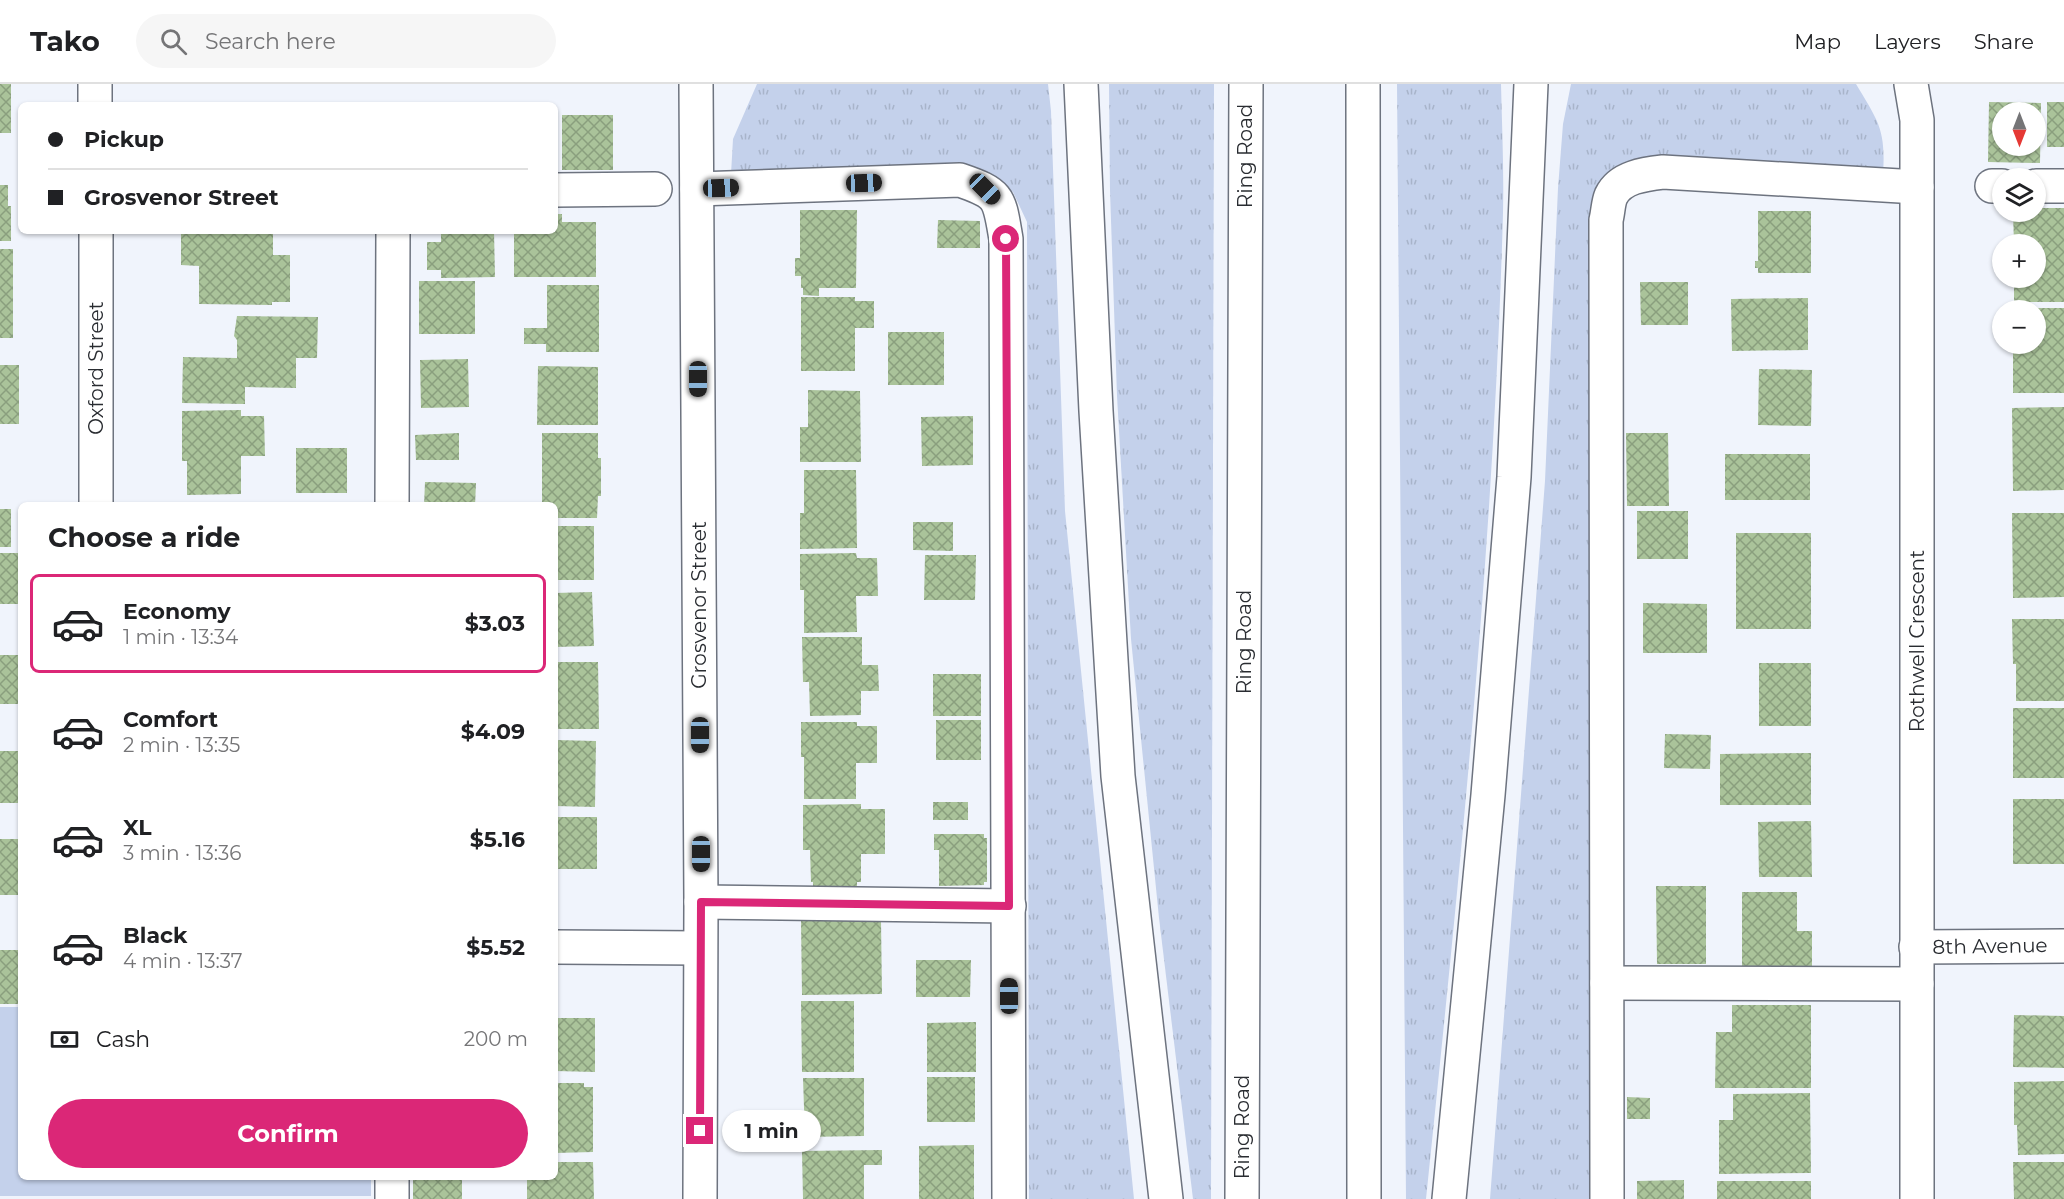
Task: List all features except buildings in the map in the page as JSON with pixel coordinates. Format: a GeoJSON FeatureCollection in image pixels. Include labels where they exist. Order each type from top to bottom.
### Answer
{"type":"FeatureCollection","features":[{"type":"Feature","properties":{"kind":"main road"},"geometry":{"type":"LineString","coordinates":[[95,84],[95,102]]}},
{"type":"Feature","properties":{"kind":"main road","name":"Grosvenor Street"},"geometry":{"type":"LineString","coordinates":[[696,84],[701,902],[700,1199]]}},
{"type":"Feature","properties":{"kind":"main road"},"geometry":{"type":"LineString","coordinates":[[1081,84],[1097,423],[1118,776],[1166,1199]]}},
{"type":"Feature","properties":{"kind":"main road","name":"Ring Road"},"geometry":{"type":"LineString","coordinates":[[1242,1199],[1246,84]]}},
{"type":"Feature","properties":{"kind":"main road"},"geometry":{"type":"LineString","coordinates":[[1363,84],[1364,1199]]}},
{"type":"Feature","properties":{"kind":"main road"},"geometry":{"type":"LineString","coordinates":[[1449,1199],[1514,477],[1531,84]]}},
{"type":"Feature","properties":{"kind":"main road","name":"Rothwell Crescent"},"geometry":{"type":"LineString","coordinates":[[1911,84],[1917,120],[1917,1199]]}},
{"type":"Feature","properties":{"kind":"main road"},"geometry":{"type":"LineString","coordinates":[[1607,1199],[1606,220],[1611,195],[1623,183],[1642,174],[1663,172],[1917,187]]}},
{"type":"Feature","properties":{"kind":"main road"},"geometry":{"type":"LineString","coordinates":[[697,189],[960,180],[985,189],[1000,204],[1006,239],[1009,1199]]}},
{"type":"Feature","properties":{"kind":"main road"},"geometry":{"type":"LineString","coordinates":[[2046,186],[2064,186]]}},
{"type":"Feature","properties":{"kind":"main road"},"geometry":{"type":"LineString","coordinates":[[558,190],[655,189]]}},
{"type":"Feature","properties":{"kind":"main road","name":"Oxford Street"},"geometry":{"type":"LineString","coordinates":[[96,234],[96,502]]}},
{"type":"Feature","properties":{"kind":"main road"},"geometry":{"type":"LineString","coordinates":[[392,502],[393,234]]}},
{"type":"Feature","properties":{"kind":"main road"},"geometry":{"type":"LineString","coordinates":[[701,902],[1009,906]]}},
{"type":"Feature","properties":{"kind":"main road","name":"8th Avenue"},"geometry":{"type":"LineString","coordinates":[[1916,947],[2064,946]]}},
{"type":"Feature","properties":{"kind":"main road"},"geometry":{"type":"LineString","coordinates":[[558,947],[700,948]]}},
{"type":"Feature","properties":{"kind":"main road"},"geometry":{"type":"LineString","coordinates":[[1607,983],[1917,984]]}},
{"type":"Feature","properties":{"kind":"main road"},"geometry":{"type":"LineString","coordinates":[[392,1180],[392,1199]]}},
{"type":"Feature","properties":{"kind":"green space"},"geometry":{"type":"Polygon","coordinates":[[[757,84],[1048,84],[1051,111],[1065,511],[1134,1199],[1029,1199],[1027,222],[1013,192],[992,177],[731,174],[733,139],[757,84]]]}},
{"type":"Feature","properties":{"kind":"green space"},"geometry":{"type":"Polygon","coordinates":[[[1109,84],[1214,84],[1211,1199],[1193,1199],[1159,918],[1131,639],[1117,396],[1109,84]]]}},
{"type":"Feature","properties":{"kind":"green space"},"geometry":{"type":"Polygon","coordinates":[[[1397,84],[1501,84],[1503,213],[1499,337],[1484,584],[1463,830],[1426,1199],[1406,1199],[1397,84]]]}},
{"type":"Feature","properties":{"kind":"green space"},"geometry":{"type":"Polygon","coordinates":[[[1571,84],[1856,84],[1875,117],[1882,136],[1883,174],[1608,178],[1595,1199],[1490,1199],[1545,481],[1558,188],[1563,124],[1571,84]]]}},
{"type":"Feature","properties":{"kind":"green space"},"geometry":{"type":"Polygon","coordinates":[[[0,1007],[18,1007],[18,1180],[371,1180],[371,1196],[0,1196],[0,1007]]]}},
{"type":"Feature","properties":{"kind":"route"},"geometry":{"type":"LineString","coordinates":[[700,1131],[701,902],[1009,906],[1006,239]]}}]}
